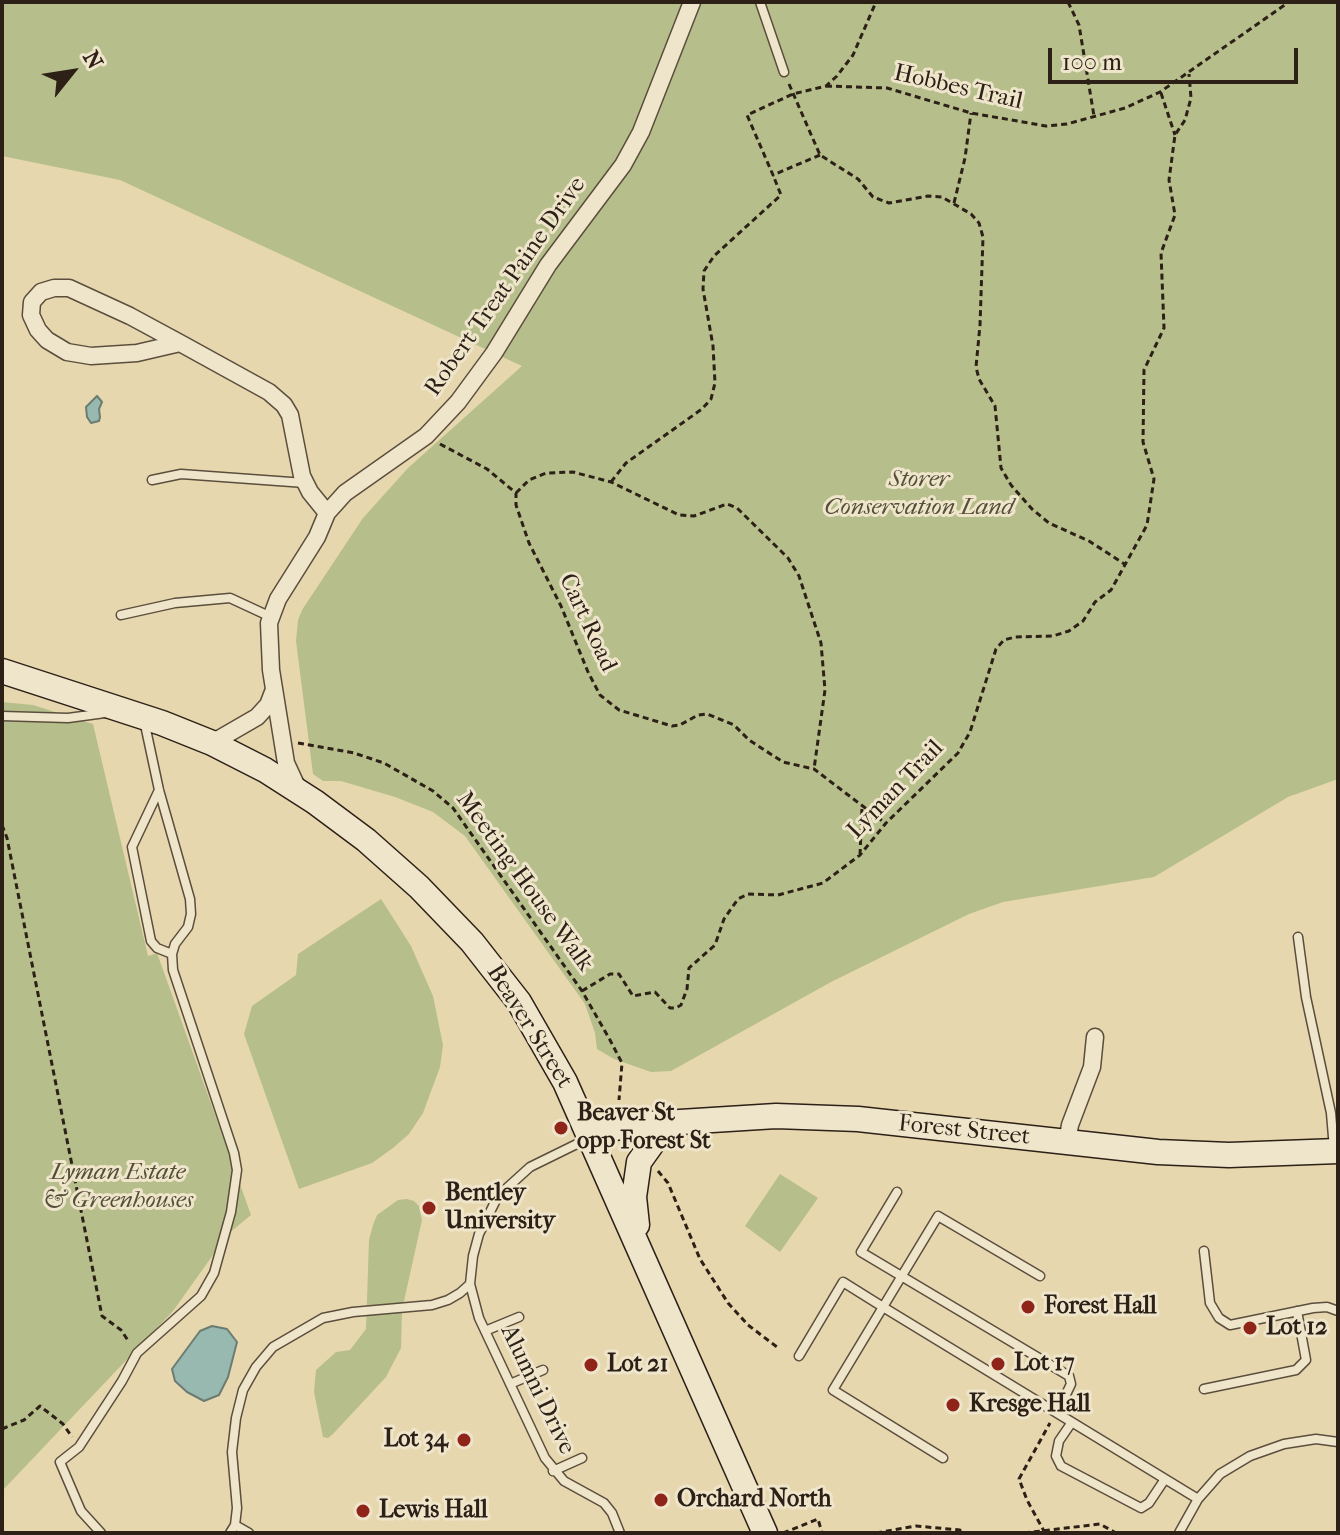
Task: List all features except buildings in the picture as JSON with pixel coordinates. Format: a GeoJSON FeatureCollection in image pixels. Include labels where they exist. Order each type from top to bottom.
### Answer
{"type":"FeatureCollection","features":[{"type":"Feature","properties":{"kind":"main road","name":"Beaver Street"},"geometry":{"type":"LineString","coordinates":[[2,671],[134,712],[212,743],[265,770],[356,833],[456,924],[519,1002],[541,1037],[591,1137],[765,1533]]}},
{"type":"Feature","properties":{"kind":"main road","name":"Forest Street"},"geometry":{"type":"LineString","coordinates":[[591,1137],[622,1126],[776,1116],[858,1119],[1067,1143],[1208,1155],[1336,1151]]}},
{"type":"Feature","properties":{"kind":"main road"},"geometry":{"type":"LineString","coordinates":[[653,1277],[635,1211],[635,1177],[639,1162],[654,1141],[685,1120]]}},
{"type":"Feature","properties":{"kind":"street","name":"Robert Treat Paine Drive"},"geometry":{"type":"LineString","coordinates":[[300,792],[286,763],[273,692],[269,651],[272,617],[278,599],[317,537],[327,513],[345,493],[426,436],[458,402],[494,353],[548,265],[623,165],[641,132],[692,2]]}},
{"type":"Feature","properties":{"kind":"street"},"geometry":{"type":"LineString","coordinates":[[180,343],[137,353],[91,356],[67,352],[47,340],[38,330],[31,315],[32,302],[41,292],[69,288],[180,343],[269,392],[284,405],[294,429],[305,483],[327,513]]}},
{"type":"Feature","properties":{"kind":"street"},"geometry":{"type":"LineString","coordinates":[[212,743],[257,717],[268,705],[273,692]]}},
{"type":"Feature","properties":{"kind":"street"},"geometry":{"type":"LineString","coordinates":[[1067,1143],[1070,1125],[1092,1067],[1095,1037]]}},
{"type":"Feature","properties":{"kind":"lane"},"geometry":{"type":"LineString","coordinates":[[760,2],[784,72]]}},
{"type":"Feature","properties":{"kind":"lane"},"geometry":{"type":"LineString","coordinates":[[152,480],[181,474],[305,483]]}},
{"type":"Feature","properties":{"kind":"lane"},"geometry":{"type":"LineString","coordinates":[[121,615],[175,603],[230,598],[272,617]]}},
{"type":"Feature","properties":{"kind":"lane"},"geometry":{"type":"LineString","coordinates":[[2,716],[68,718],[134,712],[190,899],[188,927],[175,944],[172,954],[173,970],[237,1170],[231,1212],[214,1273],[201,1296],[137,1353],[79,1447],[60,1462],[81,1511],[101,1533]]}},
{"type":"Feature","properties":{"kind":"lane"},"geometry":{"type":"LineString","coordinates":[[159,790],[132,847],[151,941],[157,948],[172,954]]}},
{"type":"Feature","properties":{"kind":"lane"},"geometry":{"type":"LineString","coordinates":[[1298,937],[1302,976],[1336,1151]]}},
{"type":"Feature","properties":{"kind":"lane"},"geometry":{"type":"LineString","coordinates":[[249,1533],[233,1529],[237,1508],[232,1452],[236,1418],[243,1390],[256,1367],[273,1347],[323,1318],[353,1312],[432,1305],[448,1300],[470,1284],[479,1234],[498,1196],[530,1167],[591,1137]]}},
{"type":"Feature","properties":{"kind":"lane"},"geometry":{"type":"LineString","coordinates":[[897,1192],[861,1252],[1069,1376],[1071,1384],[1056,1412]]}},
{"type":"Feature","properties":{"kind":"lane"},"geometry":{"type":"LineString","coordinates":[[943,1458],[833,1390],[938,1216],[1040,1276]]}},
{"type":"Feature","properties":{"kind":"lane"},"geometry":{"type":"LineString","coordinates":[[1204,1251],[1210,1303],[1219,1318],[1230,1325],[1327,1307],[1338,1311]]}},
{"type":"Feature","properties":{"kind":"lane"},"geometry":{"type":"LineString","coordinates":[[799,1356],[843,1282],[1198,1499]]}},
{"type":"Feature","properties":{"kind":"lane","name":"Alumni Drive"},"geometry":{"type":"LineString","coordinates":[[470,1284],[485,1331],[545,1458],[564,1481],[604,1503],[620,1533]]}},
{"type":"Feature","properties":{"kind":"lane"},"geometry":{"type":"LineString","coordinates":[[1204,1389],[1296,1370],[1306,1360],[1297,1311]]}},
{"type":"Feature","properties":{"kind":"lane"},"geometry":{"type":"LineString","coordinates":[[485,1331],[519,1317]]}},
{"type":"Feature","properties":{"kind":"lane"},"geometry":{"type":"LineString","coordinates":[[510,1384],[543,1370]]}},
{"type":"Feature","properties":{"kind":"lane"},"geometry":{"type":"LineString","coordinates":[[1072,1422],[1059,1441],[1056,1456],[1061,1466],[1141,1508],[1149,1503],[1165,1479]]}},
{"type":"Feature","properties":{"kind":"lane"},"geometry":{"type":"LineString","coordinates":[[1179,1533],[1198,1499],[1220,1474],[1250,1456],[1284,1444],[1316,1439],[1338,1442]]}},
{"type":"Feature","properties":{"kind":"lane"},"geometry":{"type":"LineString","coordinates":[[553,1471],[582,1458]]}},
{"type":"Feature","properties":{"kind":"path"},"geometry":{"type":"LineString","coordinates":[[826,86],[853,55],[876,2]]}},
{"type":"Feature","properties":{"kind":"path"},"geometry":{"type":"LineString","coordinates":[[1068,2],[1079,25],[1094,116]]}},
{"type":"Feature","properties":{"kind":"path","name":"Hobbes Trail"},"geometry":{"type":"LineString","coordinates":[[773,175],[747,115],[793,94],[826,86],[887,88],[971,113],[1046,126],[1125,108],[1160,92],[1289,2]]}},
{"type":"Feature","properties":{"kind":"path","name":"Lyman Trail"},"geometry":{"type":"LineString","coordinates":[[582,991],[610,974],[619,974],[633,996],[638,998],[655,992],[670,1008],[681,1005],[687,989],[689,968],[715,945],[724,919],[738,899],[748,894],[778,895],[823,883],[860,855],[886,823],[958,753],[970,732],[996,649],[1004,640],[1053,636],[1069,631],[1083,621],[1095,602],[1111,590],[1147,525],[1154,479],[1143,442],[1144,370],[1164,328],[1161,253],[1175,215],[1169,180],[1175,135],[1185,120],[1191,98],[1189,74]]}},
{"type":"Feature","properties":{"kind":"path","name":"Lyman Trail"},"geometry":{"type":"LineString","coordinates":[[1160,92],[1175,135]]}},
{"type":"Feature","properties":{"kind":"path"},"geometry":{"type":"LineString","coordinates":[[793,94],[820,155],[858,179],[880,202],[942,197],[979,223],[983,237],[976,367],[979,379],[995,406],[1001,468],[1011,485],[1049,523],[1089,541],[1126,565]]}},
{"type":"Feature","properties":{"kind":"path"},"geometry":{"type":"LineString","coordinates":[[954,203],[965,158],[971,113]]}},
{"type":"Feature","properties":{"kind":"path"},"geometry":{"type":"LineString","coordinates":[[611,482],[626,463],[702,409],[711,399],[715,383],[713,346],[703,289],[704,271],[714,256],[781,195],[773,175],[820,155]]}},
{"type":"Feature","properties":{"kind":"path"},"geometry":{"type":"LineString","coordinates":[[426,436],[487,469],[516,493],[529,480],[546,473],[573,472],[611,482],[679,515],[694,516],[727,504],[737,508],[788,558],[799,576],[821,643],[825,690],[814,769]]}},
{"type":"Feature","properties":{"kind":"path","name":"Cart Road"},"geometry":{"type":"LineString","coordinates":[[516,493],[516,505],[529,543],[600,695],[619,710],[672,726],[707,714],[734,725],[749,740],[783,762],[814,769],[886,823]]}},
{"type":"Feature","properties":{"kind":"path","name":"Meeting House Walk"},"geometry":{"type":"LineString","coordinates":[[317,744],[354,753],[408,775],[453,808],[582,991],[622,1063],[619,1100]]}},
{"type":"Feature","properties":{"kind":"path"},"geometry":{"type":"LineString","coordinates":[[860,855],[862,806]]}},
{"type":"Feature","properties":{"kind":"path"},"geometry":{"type":"LineString","coordinates":[[2,825],[102,1316],[121,1330],[137,1353]]}},
{"type":"Feature","properties":{"kind":"path"},"geometry":{"type":"LineString","coordinates":[[652,1167],[668,1183],[700,1259],[728,1303],[748,1325],[777,1347]]}},
{"type":"Feature","properties":{"kind":"path"},"geometry":{"type":"LineString","coordinates":[[2,1429],[24,1420],[40,1406],[63,1424],[79,1447]]}},
{"type":"Feature","properties":{"kind":"path"},"geometry":{"type":"LineString","coordinates":[[1044,1532],[1019,1479],[1056,1412]]}},
{"type":"Feature","properties":{"kind":"path"},"geometry":{"type":"LineString","coordinates":[[783,1533],[818,1519],[822,1533]]}},
{"type":"Feature","properties":{"kind":"path"},"geometry":{"type":"LineString","coordinates":[[1024,1533],[1100,1524],[1116,1533]]}},
{"type":"Feature","properties":{"kind":"path"},"geometry":{"type":"LineString","coordinates":[[876,1533],[916,1526],[960,1530],[960,1533]]}},
{"type":"Feature","properties":{"kind":"green space","name":"Storer Conservation Land"},"geometry":{"type":"Polygon","coordinates":[[[2,2],[1338,2],[1338,779],[1288,797],[1154,877],[1003,902],[969,914],[831,982],[671,1071],[651,1072],[614,1059],[597,1049],[585,1004],[465,836],[433,812],[341,781],[323,781],[313,774],[296,641],[302,610],[363,518],[408,468],[522,366],[120,180],[2,156],[2,2]]]}},
{"type":"Feature","properties":{"kind":"green space","name":"Lyman Estate & Greenhouses"},"geometry":{"type":"Polygon","coordinates":[[[2,702],[33,705],[93,724],[148,956],[157,953],[251,1215],[228,1234],[173,1311],[2,1491],[2,702]]]}},
{"type":"Feature","properties":{"kind":"green space"},"geometry":{"type":"Polygon","coordinates":[[[381,899],[411,946],[433,996],[443,1045],[440,1067],[423,1113],[409,1134],[393,1148],[372,1163],[299,1189],[244,1034],[252,1006],[296,975],[298,954],[381,899]]]}},
{"type":"Feature","properties":{"kind":"green space"},"geometry":{"type":"Polygon","coordinates":[[[780,1174],[818,1198],[780,1252],[745,1226],[780,1174]]]}},
{"type":"Feature","properties":{"kind":"green space"},"geometry":{"type":"Polygon","coordinates":[[[407,1199],[419,1206],[422,1220],[402,1310],[401,1348],[386,1377],[333,1434],[323,1437],[314,1392],[316,1370],[336,1352],[350,1350],[366,1329],[369,1240],[373,1225],[377,1215],[398,1200],[407,1199]]]}},
{"type":"Feature","properties":{"kind":"water"},"geometry":{"type":"Polygon","coordinates":[[[97,396],[102,402],[100,417],[99,421],[91,423],[86,407],[97,396]]]}},
{"type":"Feature","properties":{"kind":"water"},"geometry":{"type":"Polygon","coordinates":[[[212,1326],[227,1329],[237,1342],[228,1377],[219,1395],[204,1401],[175,1381],[172,1369],[200,1331],[212,1326]]]}},
{"type":"Feature","properties":{"kind":"place","name":"Beaver St opp Forest St"},"geometry":{"type":"Point","coordinates":[561,1128]}},
{"type":"Feature","properties":{"kind":"place","name":"Bentley University"},"geometry":{"type":"Point","coordinates":[429,1208]}},
{"type":"Feature","properties":{"kind":"place","name":"Forest Hall"},"geometry":{"type":"Point","coordinates":[1028,1307]}},
{"type":"Feature","properties":{"kind":"place","name":"Lot 12"},"geometry":{"type":"Point","coordinates":[1250,1328]}},
{"type":"Feature","properties":{"kind":"place","name":"Lot 17"},"geometry":{"type":"Point","coordinates":[998,1364]}},
{"type":"Feature","properties":{"kind":"place","name":"Lot 21"},"geometry":{"type":"Point","coordinates":[591,1365]}},
{"type":"Feature","properties":{"kind":"place","name":"Kresge Hall"},"geometry":{"type":"Point","coordinates":[953,1405]}},
{"type":"Feature","properties":{"kind":"place","name":"Lot 34"},"geometry":{"type":"Point","coordinates":[464,1440]}},
{"type":"Feature","properties":{"kind":"place","name":"Orchard North"},"geometry":{"type":"Point","coordinates":[661,1500]}},
{"type":"Feature","properties":{"kind":"place","name":"Lewis Hall"},"geometry":{"type":"Point","coordinates":[363,1511]}}]}
